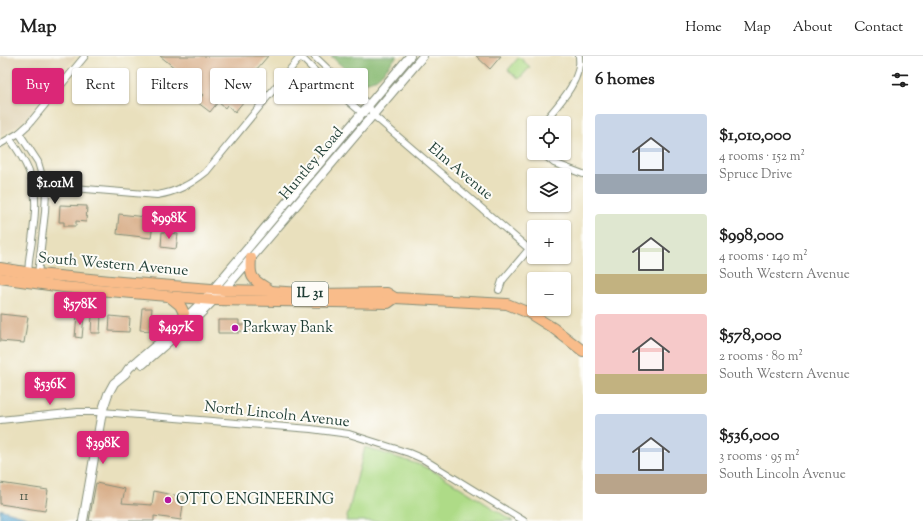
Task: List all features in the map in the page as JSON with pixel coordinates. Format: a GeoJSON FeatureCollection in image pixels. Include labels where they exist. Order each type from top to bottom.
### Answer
{"type":"FeatureCollection","features":[{"type":"Feature","properties":{"kind":"main road"},"geometry":{"type":"LineString","coordinates":[[251,258],[250,272],[256,281],[271,291]]}},
{"type":"Feature","properties":{"kind":"main road","name":"South Western Avenue"},"geometry":{"type":"LineString","coordinates":[[0,268],[121,282],[219,289]]}},
{"type":"Feature","properties":{"kind":"main road","name":"South Western Avenue"},"geometry":{"type":"LineString","coordinates":[[0,278],[32,283],[209,300],[388,303],[396,298]]}},
{"type":"Feature","properties":{"kind":"main road","name":"IL 31"},"geometry":{"type":"LineString","coordinates":[[219,289],[337,294],[388,293],[396,298],[507,304],[529,313],[553,328],[583,351]]}},
{"type":"Feature","properties":{"kind":"main road"},"geometry":{"type":"LineString","coordinates":[[170,297],[180,305],[184,313],[180,323]]}},
{"type":"Feature","properties":{"kind":"street"},"geometry":{"type":"LineString","coordinates":[[0,144],[19,133],[35,116],[84,56]]}},
{"type":"Feature","properties":{"kind":"street"},"geometry":{"type":"LineString","coordinates":[[46,190],[74,188],[157,195],[169,194],[189,185],[206,172],[300,56]]}},
{"type":"Feature","properties":{"kind":"street","name":"Elm Avenue"},"geometry":{"type":"LineString","coordinates":[[300,56],[361,112],[373,115]]}},
{"type":"Feature","properties":{"kind":"street","name":"Elm Avenue"},"geometry":{"type":"LineString","coordinates":[[314,56],[327,68]]}},
{"type":"Feature","properties":{"kind":"street","name":"Huntley Road"},"geometry":{"type":"LineString","coordinates":[[219,289],[361,112],[410,56]]}},
{"type":"Feature","properties":{"kind":"street","name":"Huntley Road"},"geometry":{"type":"LineString","coordinates":[[219,289],[251,258],[423,56]]}},
{"type":"Feature","properties":{"kind":"street"},"geometry":{"type":"LineString","coordinates":[[549,116],[577,78],[580,60],[579,56]]}},
{"type":"Feature","properties":{"kind":"street","name":"Elm Avenue"},"geometry":{"type":"LineString","coordinates":[[368,104],[373,115],[530,249],[502,281],[499,290]]}},
{"type":"Feature","properties":{"kind":"street"},"geometry":{"type":"LineString","coordinates":[[19,133],[38,162],[46,190],[43,234],[33,273]]}},
{"type":"Feature","properties":{"kind":"street"},"geometry":{"type":"LineString","coordinates":[[10,139],[29,168],[35,190],[36,207],[32,283]]}},
{"type":"Feature","properties":{"kind":"street"},"geometry":{"type":"LineString","coordinates":[[550,160],[554,163],[583,174]]}},
{"type":"Feature","properties":{"kind":"street"},"geometry":{"type":"LineString","coordinates":[[83,521],[103,405],[111,388],[118,379],[125,374],[132,372],[153,356],[198,316],[219,289]]}},
{"type":"Feature","properties":{"kind":"street"},"geometry":{"type":"LineString","coordinates":[[125,374],[129,368],[180,323],[209,300]]}},
{"type":"Feature","properties":{"kind":"street","name":"North Lincoln Avenue"},"geometry":{"type":"LineString","coordinates":[[0,420],[72,413],[102,412],[311,429],[349,434],[409,453],[423,459],[524,521]]}},
{"type":"Feature","properties":{"kind":"shaded area"},"geometry":{"type":"Polygon","coordinates":[[[0,56],[76,56],[64,71],[64,68],[12,68],[12,104],[37,104],[22,122],[0,136],[0,56]]]}},
{"type":"Feature","properties":{"kind":"green space"},"geometry":{"type":"Polygon","coordinates":[[[331,56],[397,56],[379,76],[368,82],[368,68],[344,68],[331,56]]]}},
{"type":"Feature","properties":{"kind":"green space"},"geometry":{"type":"Polygon","coordinates":[[[519,57],[530,67],[519,79],[508,70],[519,57]]]}},
{"type":"Feature","properties":{"kind":"green space"},"geometry":{"type":"Polygon","coordinates":[[[365,447],[420,465],[439,474],[513,521],[346,521],[365,447]]]}},
{"type":"Feature","properties":{"kind":"water"},"geometry":{"type":"Polygon","coordinates":[[[0,509],[40,521],[0,521],[0,509]]]}},
{"type":"Feature","properties":{"kind":"building"},"geometry":{"type":"Polygon","coordinates":[[[160,56],[268,56],[258,68],[210,68],[210,104],[216,104],[210,112],[200,104],[202,104],[203,95],[202,68],[175,68],[160,56]]]}},
{"type":"Feature","properties":{"kind":"building"},"geometry":{"type":"Polygon","coordinates":[[[476,56],[501,56],[490,69],[476,56]]]}},
{"type":"Feature","properties":{"kind":"building"},"geometry":{"type":"Polygon","coordinates":[[[220,104],[242,104],[235,112],[227,105],[225,108],[220,104]]]}},
{"type":"Feature","properties":{"kind":"building"},"geometry":{"type":"Polygon","coordinates":[[[60,205],[87,206],[86,222],[76,221],[76,226],[64,226],[64,222],[59,222],[60,205]]]}},
{"type":"Feature","properties":{"kind":"building"},"geometry":{"type":"Polygon","coordinates":[[[119,214],[154,218],[151,238],[117,234],[119,214]]]}},
{"type":"Feature","properties":{"kind":"building"},"geometry":{"type":"Polygon","coordinates":[[[162,232],[178,234],[176,249],[161,247],[162,232]]]}},
{"type":"Feature","properties":{"kind":"building"},"geometry":{"type":"Polygon","coordinates":[[[142,308],[152,308],[150,331],[140,330],[142,308]]]}},
{"type":"Feature","properties":{"kind":"building"},"geometry":{"type":"Polygon","coordinates":[[[0,314],[28,317],[24,343],[0,341],[0,314]]]}},
{"type":"Feature","properties":{"kind":"building"},"geometry":{"type":"Polygon","coordinates":[[[77,315],[84,315],[82,338],[75,337],[77,315]]]}},
{"type":"Feature","properties":{"kind":"building"},"geometry":{"type":"Polygon","coordinates":[[[92,315],[101,315],[100,333],[91,333],[92,315]]]}},
{"type":"Feature","properties":{"kind":"building"},"geometry":{"type":"Polygon","coordinates":[[[110,316],[130,318],[129,332],[109,331],[110,316]]]}},
{"type":"Feature","properties":{"kind":"building","name":"Parkway Bank"},"geometry":{"type":"Polygon","coordinates":[[[218,320],[239,320],[239,325],[251,325],[251,332],[239,331],[239,333],[218,333],[218,320]]]}},
{"type":"Feature","properties":{"kind":"building"},"geometry":{"type":"Polygon","coordinates":[[[0,483],[48,490],[45,511],[0,504],[0,483]]]}},
{"type":"Feature","properties":{"kind":"building","name":"OTTO ENGINEERING"},"geometry":{"type":"Polygon","coordinates":[[[96,483],[125,489],[122,503],[152,505],[154,491],[184,497],[181,520],[154,516],[154,521],[89,521],[96,483]]]}},
{"type":"Feature","properties":{"kind":"place","name":"Parkway Bank"},"geometry":{"type":"Point","coordinates":[235,328]}},
{"type":"Feature","properties":{"kind":"place","name":"OTTO ENGINEERING"},"geometry":{"type":"Point","coordinates":[168,500]}}]}
